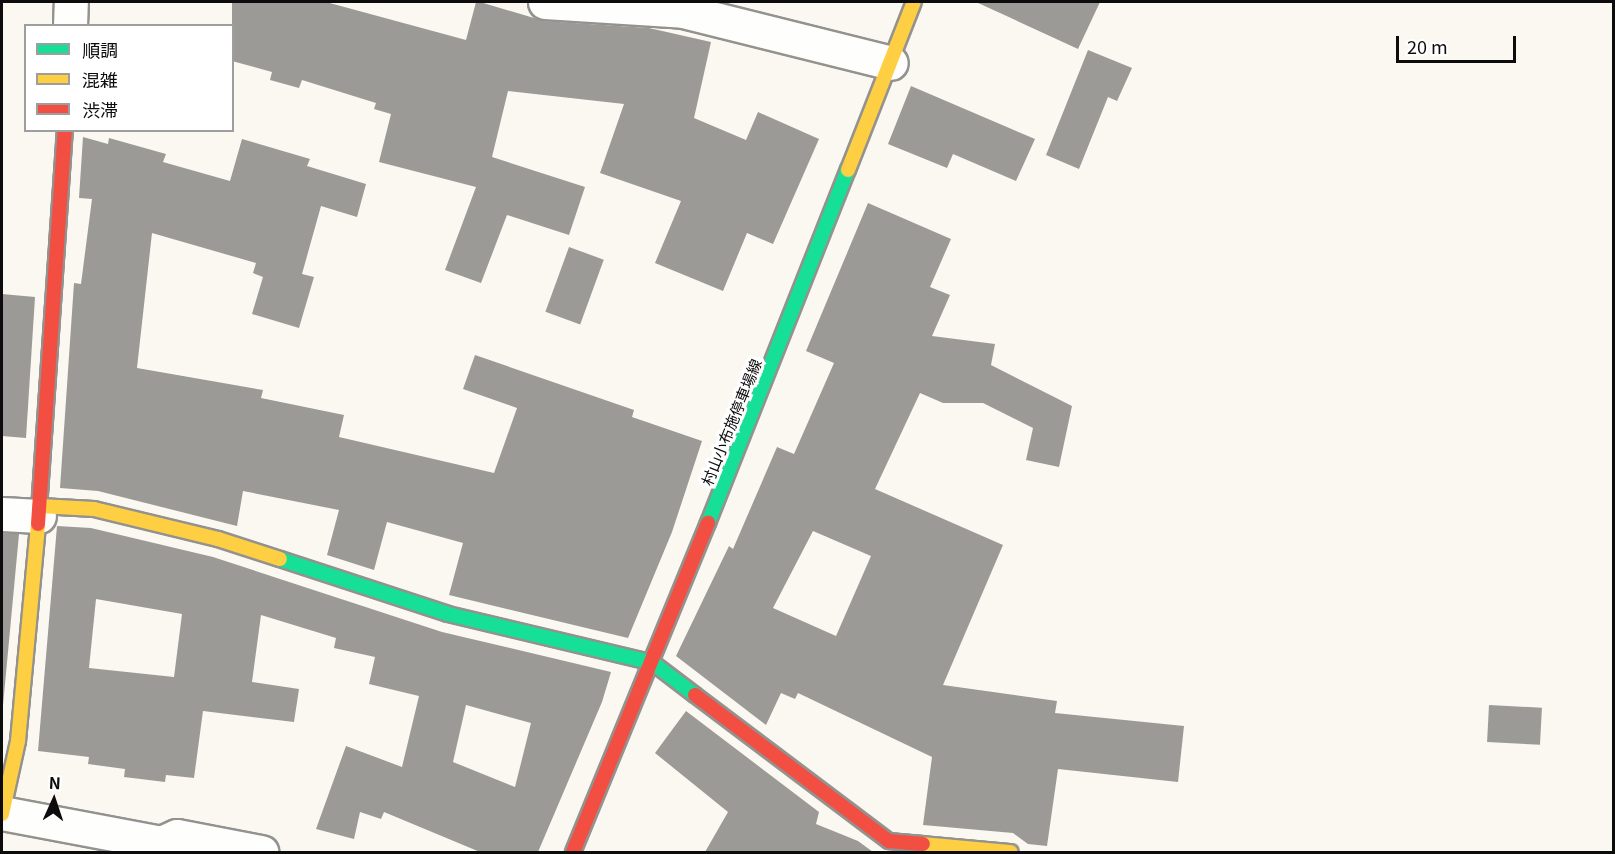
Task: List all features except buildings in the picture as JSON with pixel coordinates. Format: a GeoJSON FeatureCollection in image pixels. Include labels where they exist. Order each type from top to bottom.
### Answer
{"type":"FeatureCollection","features":[{"type":"Feature","properties":{"kind":"street"},"geometry":{"type":"LineString","coordinates":[[70,24],[72,2]]}},
{"type":"Feature","properties":{"kind":"street"},"geometry":{"type":"LineString","coordinates":[[545,2],[683,11],[891,63]]}},
{"type":"Feature","properties":{"kind":"street","name":"村山小布施停車場線"},"geometry":{"type":"LineString","coordinates":[[573,852],[653,663],[914,2]]}},
{"type":"Feature","properties":{"kind":"street"},"geometry":{"type":"LineString","coordinates":[[65,132],[39,511],[18,741],[2,814],[161,843],[177,836],[261,852]]}},
{"type":"Feature","properties":{"kind":"street"},"geometry":{"type":"LineString","coordinates":[[2,514],[94,509],[218,539],[448,614],[653,663],[889,841],[1011,852]]}},
{"type":"Feature","properties":{"kind":"traffic: fast"},"geometry":{"type":"LineString","coordinates":[[708,523],[848,170]]}},
{"type":"Feature","properties":{"kind":"traffic: fast"},"geometry":{"type":"LineString","coordinates":[[280,559],[448,614],[653,663],[695,695]]}},
{"type":"Feature","properties":{"kind":"traffic: slow"},"geometry":{"type":"LineString","coordinates":[[848,170],[914,2]]}},
{"type":"Feature","properties":{"kind":"traffic: slow"},"geometry":{"type":"LineString","coordinates":[[40,506],[94,509],[218,539],[280,559]]}},
{"type":"Feature","properties":{"kind":"traffic: slow"},"geometry":{"type":"LineString","coordinates":[[2,814],[18,741],[38,524]]}},
{"type":"Feature","properties":{"kind":"traffic: slow"},"geometry":{"type":"LineString","coordinates":[[923,844],[1011,852]]}},
{"type":"Feature","properties":{"kind":"traffic: jam"},"geometry":{"type":"LineString","coordinates":[[38,524],[65,132]]}},
{"type":"Feature","properties":{"kind":"traffic: jam"},"geometry":{"type":"LineString","coordinates":[[573,852],[708,523]]}},
{"type":"Feature","properties":{"kind":"traffic: jam"},"geometry":{"type":"LineString","coordinates":[[695,695],[889,841],[923,844]]}}]}
